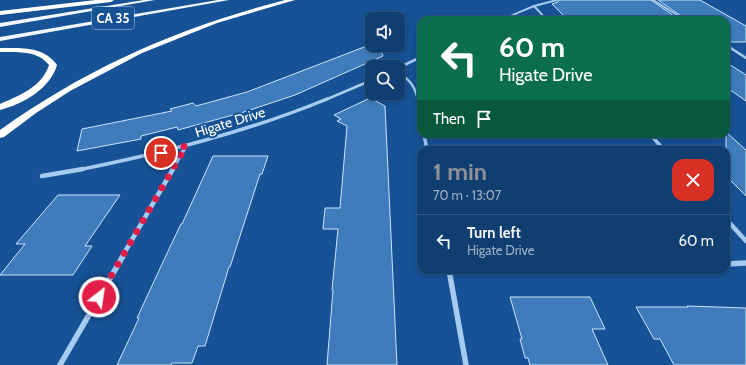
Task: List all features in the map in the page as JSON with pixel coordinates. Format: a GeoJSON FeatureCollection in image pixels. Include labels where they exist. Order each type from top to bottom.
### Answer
{"type":"FeatureCollection","features":[{"type":"Feature","properties":{"kind":"highway"},"geometry":{"type":"LineString","coordinates":[[0,13],[110,0]]}},
{"type":"Feature","properties":{"kind":"highway"},"geometry":{"type":"LineString","coordinates":[[0,135],[33,111],[66,91],[138,53],[215,22],[292,0]]}},
{"type":"Feature","properties":{"kind":"highway"},"geometry":{"type":"LineString","coordinates":[[0,50],[35,52],[47,57],[53,65],[50,74],[40,86],[20,98],[0,107]]}},
{"type":"Feature","properties":{"kind":"main road","name":"CA 35"},"geometry":{"type":"LineString","coordinates":[[0,25],[154,0]]}},
{"type":"Feature","properties":{"kind":"main road","name":"CA 35"},"geometry":{"type":"LineString","coordinates":[[0,39],[227,0]]}},
{"type":"Feature","properties":{"kind":"street"},"geometry":{"type":"LineString","coordinates":[[510,16],[534,6],[557,0]]}},
{"type":"Feature","properties":{"kind":"street"},"geometry":{"type":"LineString","coordinates":[[653,0],[679,16]]}},
{"type":"Feature","properties":{"kind":"street"},"geometry":{"type":"LineString","coordinates":[[534,6],[543,16]]}},
{"type":"Feature","properties":{"kind":"street"},"geometry":{"type":"LineString","coordinates":[[730,48],[746,58]]}},
{"type":"Feature","properties":{"kind":"street"},"geometry":{"type":"LineString","coordinates":[[405,65],[417,59]]}},
{"type":"Feature","properties":{"kind":"street"},"geometry":{"type":"LineString","coordinates":[[405,76],[415,87],[417,98]]}},
{"type":"Feature","properties":{"kind":"street","name":"Higate Drive"},"geometry":{"type":"LineString","coordinates":[[42,176],[106,165],[186,146],[296,112],[365,83]]}},
{"type":"Feature","properties":{"kind":"street"},"geometry":{"type":"LineString","coordinates":[[654,138],[660,146]]}},
{"type":"Feature","properties":{"kind":"street"},"geometry":{"type":"LineString","coordinates":[[60,365],[186,146]]}},
{"type":"Feature","properties":{"kind":"street"},"geometry":{"type":"LineString","coordinates":[[730,223],[746,241]]}},
{"type":"Feature","properties":{"kind":"street"},"geometry":{"type":"LineString","coordinates":[[730,264],[746,264]]}},
{"type":"Feature","properties":{"kind":"street"},"geometry":{"type":"LineString","coordinates":[[451,274],[466,365]]}},
{"type":"Feature","properties":{"kind":"building"},"geometry":{"type":"Polygon","coordinates":[[[559,0],[651,0],[674,16],[564,16],[552,4],[558,2],[559,0]]]}},
{"type":"Feature","properties":{"kind":"building"},"geometry":{"type":"Polygon","coordinates":[[[658,0],[700,0],[728,16],[681,16],[658,0]]]}},
{"type":"Feature","properties":{"kind":"building"},"geometry":{"type":"Polygon","coordinates":[[[730,17],[746,26],[746,42],[730,42],[730,17]]]}},
{"type":"Feature","properties":{"kind":"building"},"geometry":{"type":"Polygon","coordinates":[[[365,47],[365,52],[381,52],[383,56],[374,60],[365,60],[365,64],[295,95],[244,112],[178,130],[177,127],[141,136],[141,139],[77,151],[82,129],[172,111],[170,109],[193,103],[196,106],[247,92],[365,47]]]}},
{"type":"Feature","properties":{"kind":"building"},"geometry":{"type":"Polygon","coordinates":[[[730,65],[746,75],[746,101],[730,90],[730,65]]]}},
{"type":"Feature","properties":{"kind":"building"},"geometry":{"type":"Polygon","coordinates":[[[366,100],[374,100],[385,106],[397,365],[327,365],[338,229],[323,229],[325,208],[340,208],[347,126],[337,121],[341,119],[334,115],[366,100]]]}},
{"type":"Feature","properties":{"kind":"building"},"geometry":{"type":"Polygon","coordinates":[[[730,136],[746,150],[746,196],[730,180],[730,146],[726,146],[726,138],[730,138],[730,136]]]}},
{"type":"Feature","properties":{"kind":"building"},"geometry":{"type":"Polygon","coordinates":[[[213,156],[268,156],[262,174],[260,174],[229,267],[205,346],[198,346],[192,363],[172,363],[171,365],[117,365],[139,318],[137,318],[213,156]]]}},
{"type":"Feature","properties":{"kind":"building"},"geometry":{"type":"Polygon","coordinates":[[[58,195],[120,195],[85,246],[92,246],[73,275],[0,275],[25,244],[16,244],[58,195]]]}},
{"type":"Feature","properties":{"kind":"building"},"geometry":{"type":"Polygon","coordinates":[[[510,297],[590,297],[605,329],[592,329],[608,365],[530,365],[528,358],[525,358],[520,339],[522,339],[510,297]]]}},
{"type":"Feature","properties":{"kind":"building"},"geometry":{"type":"Polygon","coordinates":[[[687,306],[746,308],[746,365],[674,365],[660,339],[654,339],[636,307],[688,307],[687,306]]]}},
{"type":"Feature","properties":{"kind":"route"},"geometry":{"type":"LineString","coordinates":[[99,297],[186,146],[161,153]]}}]}
